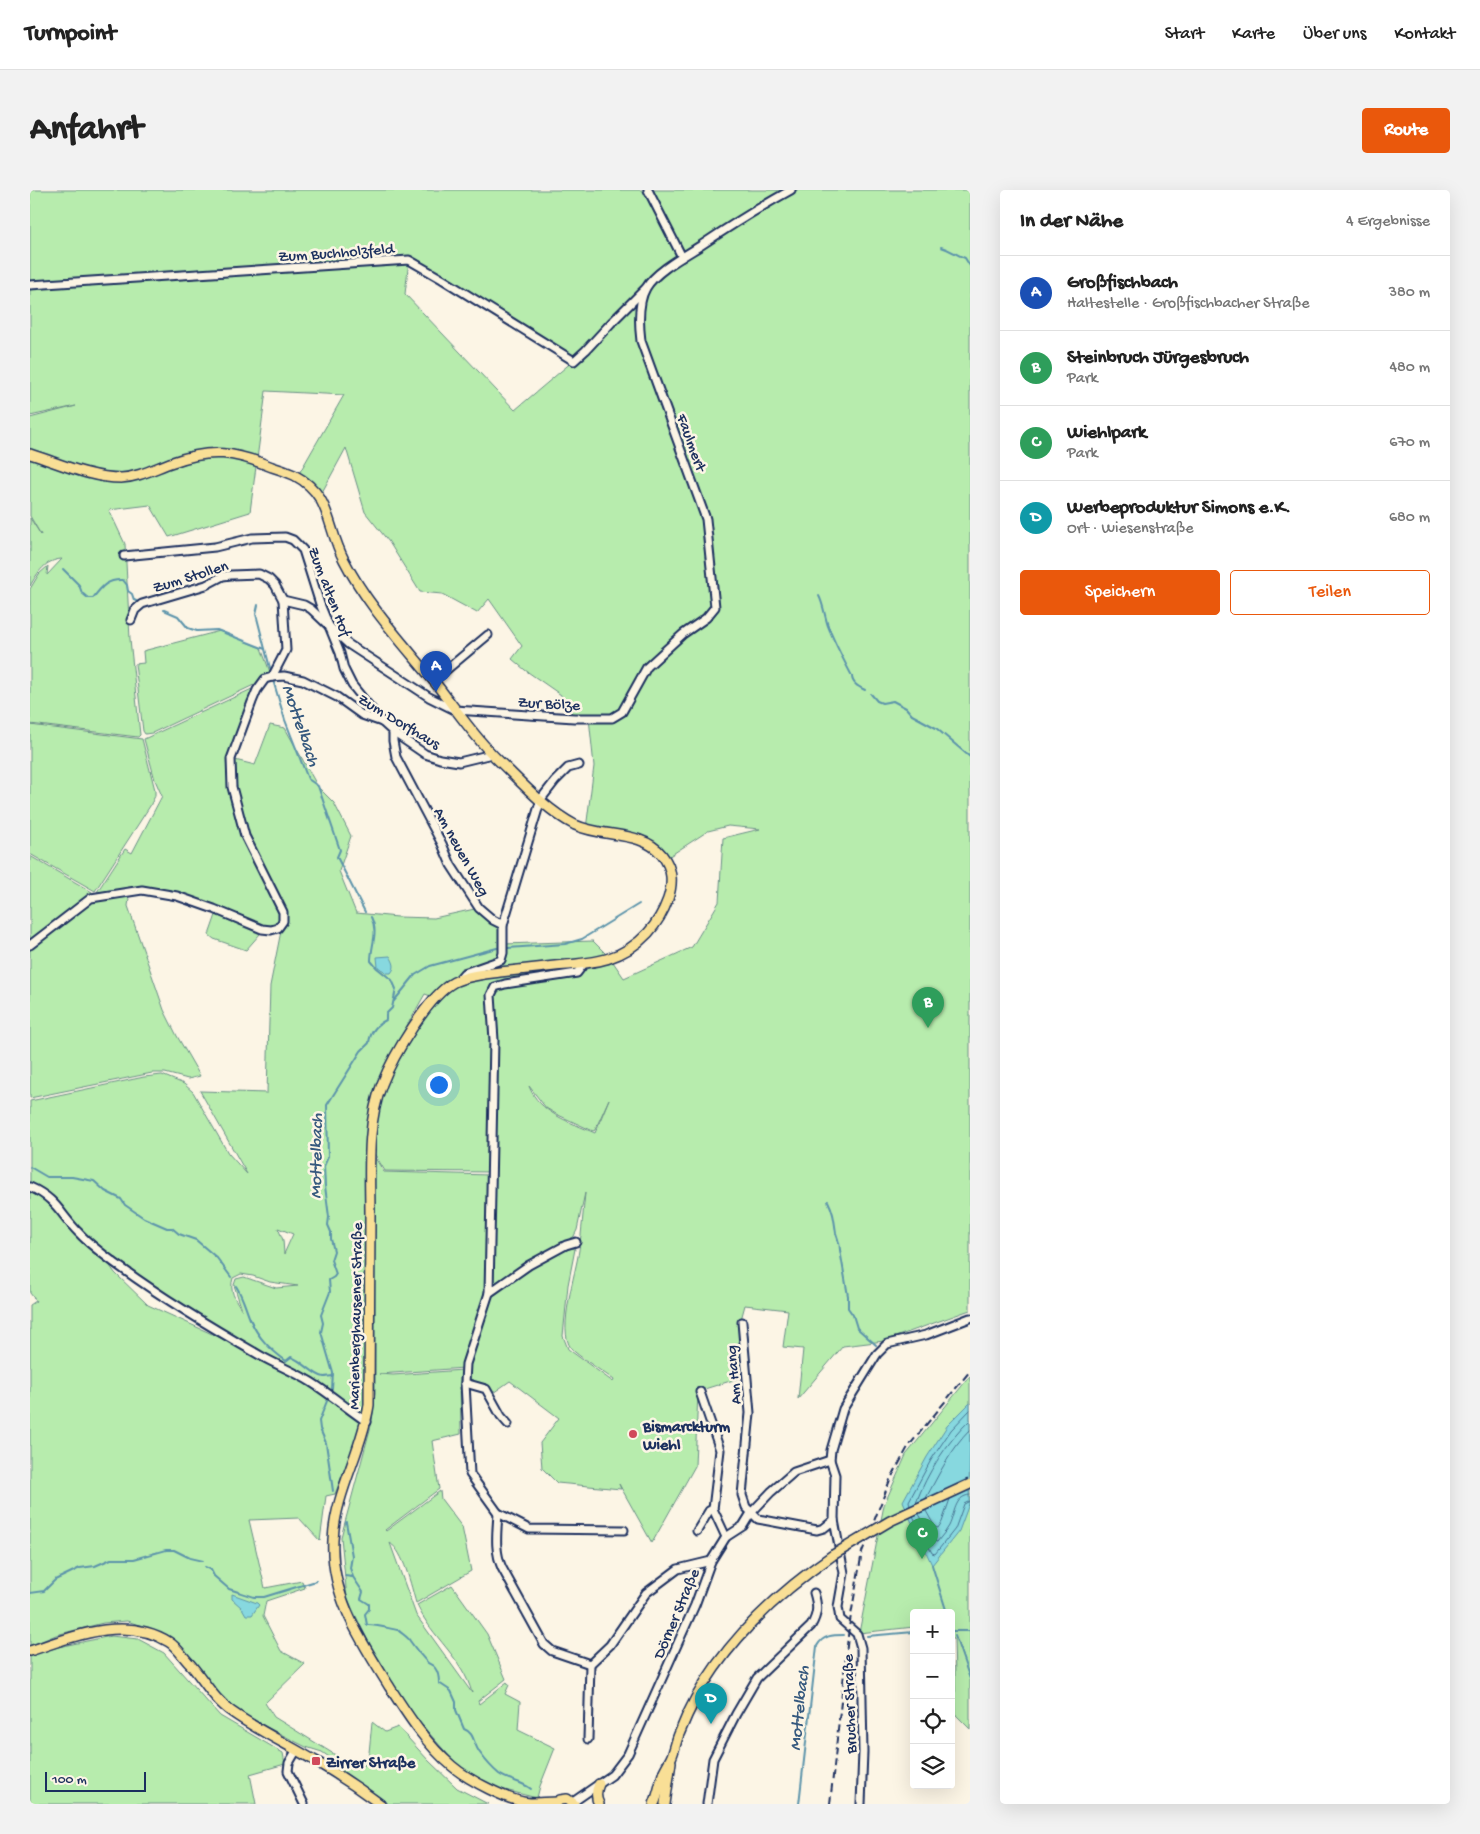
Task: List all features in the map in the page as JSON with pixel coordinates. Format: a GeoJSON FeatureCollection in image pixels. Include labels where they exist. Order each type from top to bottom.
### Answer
{"type":"FeatureCollection","features":[{"type":"Feature","properties":{"kind":"main road"},"geometry":{"type":"LineString","coordinates":[[30,454],[96,475],[111,477],[137,476],[200,454],[217,452],[256,460],[292,474],[309,485],[320,496],[343,560],[365,595],[390,631],[492,754],[551,809],[575,825],[594,832],[641,839],[657,848],[670,869],[672,883],[659,920],[641,940],[621,955],[583,964],[486,974],[458,980]]}},
{"type":"Feature","properties":{"kind":"main road","name":"Marienberghausener Straße"},"geometry":{"type":"LineString","coordinates":[[458,980],[443,989],[428,1006],[413,1029],[382,1083],[374,1109],[370,1158],[369,1405],[367,1422],[335,1517],[333,1541],[336,1577],[353,1626],[407,1715],[429,1743],[452,1767],[497,1792],[530,1803],[556,1803],[567,1799],[574,1803]]}},
{"type":"Feature","properties":{"kind":"main road"},"geometry":{"type":"LineString","coordinates":[[654,1804],[680,1732],[700,1690],[739,1636],[784,1592],[833,1554],[890,1521],[970,1484]]}},
{"type":"Feature","properties":{"kind":"main road"},"geometry":{"type":"LineString","coordinates":[[30,1651],[55,1642],[111,1629],[134,1629],[155,1635],[170,1643],[191,1665],[214,1695],[231,1711],[264,1733],[296,1750],[356,1787],[380,1804]]}},
{"type":"Feature","properties":{"kind":"main road"},"geometry":{"type":"LineString","coordinates":[[665,1804],[672,1757]]}},
{"type":"Feature","properties":{"kind":"main road"},"geometry":{"type":"LineString","coordinates":[[599,1784],[596,1799],[599,1804]]}},
{"type":"Feature","properties":{"kind":"street"},"geometry":{"type":"LineString","coordinates":[[648,190],[682,257]]}},
{"type":"Feature","properties":{"kind":"street"},"geometry":{"type":"LineString","coordinates":[[645,289],[654,278],[682,257],[791,190]]}},
{"type":"Feature","properties":{"kind":"street","name":"Zum Buchholzfeld"},"geometry":{"type":"LineString","coordinates":[[30,285],[409,260],[574,361],[645,289]]}},
{"type":"Feature","properties":{"kind":"street","name":"Faulmert"},"geometry":{"type":"LineString","coordinates":[[632,697],[647,667],[683,634],[706,618],[715,607],[706,519],[641,341],[639,319],[645,289]]}},
{"type":"Feature","properties":{"kind":"street","name":"Zum alten Hof"},"geometry":{"type":"LineString","coordinates":[[124,556],[216,546],[252,538],[285,537],[293,540],[303,550],[344,669],[352,685],[382,722]]}},
{"type":"Feature","properties":{"kind":"street","name":"Zum Stollen"},"geometry":{"type":"LineString","coordinates":[[131,620],[135,610],[142,604],[206,585],[223,576],[259,574],[270,579],[283,600],[286,650],[272,677]]}},
{"type":"Feature","properties":{"kind":"street"},"geometry":{"type":"LineString","coordinates":[[283,600],[304,605],[348,644],[429,697],[455,710]]}},
{"type":"Feature","properties":{"kind":"street"},"geometry":{"type":"LineString","coordinates":[[433,681],[488,635]]}},
{"type":"Feature","properties":{"kind":"street","name":"Zum Dorfhaus"},"geometry":{"type":"LineString","coordinates":[[272,677],[284,676],[303,680],[336,697],[362,715],[382,722],[425,754],[459,762],[492,754]]}},
{"type":"Feature","properties":{"kind":"street"},"geometry":{"type":"LineString","coordinates":[[30,945],[91,898],[142,890],[177,896],[262,929],[271,930],[278,928],[283,921],[282,912],[245,836],[232,787],[231,759],[257,690],[265,680],[272,677]]}},
{"type":"Feature","properties":{"kind":"street","name":"Zur Bölze"},"geometry":{"type":"LineString","coordinates":[[455,710],[566,718],[612,718],[622,712],[632,697]]}},
{"type":"Feature","properties":{"kind":"street","name":"Am neuen Weg"},"geometry":{"type":"LineString","coordinates":[[394,732],[393,741],[396,757],[442,844],[451,865],[479,908],[493,920],[503,925]]}},
{"type":"Feature","properties":{"kind":"street"},"geometry":{"type":"LineString","coordinates":[[458,980],[464,973],[501,960],[504,953],[503,925],[541,799],[568,768],[579,765]]}},
{"type":"Feature","properties":{"kind":"street"},"geometry":{"type":"LineString","coordinates":[[583,964],[577,974],[505,984],[495,987],[491,995],[494,1040],[489,1293],[466,1364],[465,1383],[470,1474],[498,1513],[529,1529],[624,1530]]}},
{"type":"Feature","properties":{"kind":"street"},"geometry":{"type":"LineString","coordinates":[[30,1188],[49,1198],[79,1234],[115,1264],[151,1290],[238,1342],[314,1384],[367,1422]]}},
{"type":"Feature","properties":{"kind":"street"},"geometry":{"type":"LineString","coordinates":[[489,1293],[529,1264],[566,1245],[576,1242]]}},
{"type":"Feature","properties":{"kind":"street","name":"Brucher Straße"},"geometry":{"type":"LineString","coordinates":[[861,1804],[863,1752],[860,1648],[857,1634],[840,1618],[838,1607],[844,1573],[834,1520],[835,1475],[830,1460],[831,1450],[843,1409],[877,1354],[887,1344],[926,1335],[970,1318]]}},
{"type":"Feature","properties":{"kind":"street","name":"Am Hang"},"geometry":{"type":"LineString","coordinates":[[742,1322],[750,1413],[742,1495],[746,1507],[751,1513]]}},
{"type":"Feature","properties":{"kind":"street"},"geometry":{"type":"LineString","coordinates":[[465,1383],[486,1389],[501,1416],[508,1424]]}},
{"type":"Feature","properties":{"kind":"street"},"geometry":{"type":"LineString","coordinates":[[700,1392],[720,1450],[714,1509],[726,1537]]}},
{"type":"Feature","properties":{"kind":"street","name":"Dörner Straße"},"geometry":{"type":"LineString","coordinates":[[574,1803],[612,1775],[628,1754],[695,1605],[712,1561],[726,1537],[743,1526],[751,1513],[794,1472],[830,1460]]}},
{"type":"Feature","properties":{"kind":"street"},"geometry":{"type":"LineString","coordinates":[[697,1531],[710,1511],[714,1509]]}},
{"type":"Feature","properties":{"kind":"street"},"geometry":{"type":"LineString","coordinates":[[498,1513],[497,1557],[544,1644],[552,1651],[590,1664]]}},
{"type":"Feature","properties":{"kind":"street"},"geometry":{"type":"LineString","coordinates":[[751,1513],[758,1519],[817,1530],[824,1528],[834,1520]]}},
{"type":"Feature","properties":{"kind":"street"},"geometry":{"type":"LineString","coordinates":[[588,1739],[590,1664],[610,1645],[646,1593],[678,1569],[712,1561]]}},
{"type":"Feature","properties":{"kind":"street"},"geometry":{"type":"LineString","coordinates":[[707,1804],[714,1759],[736,1714],[757,1678],[811,1626],[817,1616],[818,1605],[814,1593]]}},
{"type":"Feature","properties":{"kind":"street"},"geometry":{"type":"LineString","coordinates":[[296,1750],[288,1771],[304,1804]]}},
{"type":"Feature","properties":{"kind":"street","name":"Brucher Straße"},"geometry":{"type":"LineString","coordinates":[[856,1804],[862,1786]]}},
{"type":"Feature","properties":{"kind":"green space"},"geometry":{"type":"Polygon","coordinates":[[[30,190],[970,190],[970,1310],[884,1341],[843,1346],[798,1399],[803,1349],[783,1347],[788,1310],[745,1305],[739,1327],[740,1378],[698,1391],[695,1466],[652,1543],[619,1484],[621,1489],[557,1483],[542,1468],[540,1443],[559,1418],[510,1381],[493,1393],[488,1387],[467,1379],[476,1335],[491,1294],[516,1275],[570,1247],[575,1249],[568,1285],[563,1336],[568,1349],[613,1382],[614,1380],[574,1351],[567,1340],[567,1315],[579,1250],[585,1193],[577,1230],[572,1240],[533,1260],[496,1285],[491,1283],[496,1060],[492,1055],[490,1172],[385,1171],[374,1153],[377,1120],[386,1083],[425,1015],[439,999],[425,994],[393,1050],[375,1088],[370,1119],[366,1383],[360,1429],[335,1494],[326,1496],[320,1541],[299,1518],[249,1520],[265,1588],[302,1581],[305,1588],[266,1601],[263,1616],[281,1651],[305,1664],[265,1703],[274,1717],[337,1756],[344,1768],[364,1766],[369,1753],[372,1722],[385,1732],[398,1727],[457,1788],[488,1804],[388,1804],[336,1769],[332,1759],[322,1752],[306,1747],[245,1716],[220,1696],[181,1646],[160,1632],[127,1621],[103,1623],[56,1635],[30,1646],[30,1305],[36,1301],[30,1293],[30,1191],[50,1200],[80,1238],[103,1256],[115,1273],[148,1305],[243,1348],[243,1344],[152,1288],[115,1261],[80,1232],[68,1213],[49,1193],[30,1186],[30,1101],[144,1077],[162,1075],[184,1084],[193,1092],[228,1153],[247,1174],[200,1091],[267,1093],[270,986],[283,921],[283,912],[245,836],[232,787],[231,759],[255,765],[270,725],[285,728],[318,787],[334,803],[351,836],[339,871],[356,913],[434,918],[479,908],[493,920],[503,925],[504,944],[593,941],[611,959],[624,978],[692,947],[719,902],[723,838],[760,829],[728,826],[708,831],[665,859],[657,850],[639,840],[586,829],[594,766],[589,718],[574,718],[561,695],[512,659],[522,646],[489,599],[477,613],[442,594],[420,592],[389,542],[365,512],[346,448],[320,496],[297,477],[344,395],[266,391],[250,512],[169,537],[150,505],[109,510],[125,544],[130,639],[140,735],[138,737],[30,724],[30,589],[39,574],[48,566],[47,575],[62,559],[47,564],[39,572],[30,586],[30,518],[41,535],[30,516],[30,418],[76,406],[30,416],[30,190]],[[409,260],[405,294],[515,410],[573,361],[409,260]],[[529,1086],[540,1103],[548,1110],[556,1116],[595,1133],[609,1099],[593,1131],[546,1108],[529,1086]],[[278,1228],[283,1240],[284,1254],[293,1234],[278,1228]],[[241,1274],[233,1278],[232,1291],[242,1310],[234,1285],[236,1279],[244,1277],[276,1288],[298,1286],[270,1282],[241,1274]]]}},
{"type":"Feature","properties":{"kind":"green space"},"geometry":{"type":"Polygon","coordinates":[[[220,631],[261,648],[270,672],[258,683],[152,733],[145,734],[143,731],[135,664],[144,663],[143,651],[220,631]]]}},
{"type":"Feature","properties":{"kind":"green space"},"geometry":{"type":"Polygon","coordinates":[[[254,688],[228,778],[232,805],[245,847],[251,852],[270,888],[278,908],[278,924],[267,928],[177,894],[97,892],[125,849],[132,853],[162,796],[155,780],[144,739],[254,688]]]}},
{"type":"Feature","properties":{"kind":"green space"},"geometry":{"type":"Polygon","coordinates":[[[30,725],[142,739],[155,796],[95,891],[30,854],[30,725]]]}},
{"type":"Feature","properties":{"kind":"green space"},"geometry":{"type":"Polygon","coordinates":[[[30,856],[92,892],[91,896],[30,942],[30,856]]]}},
{"type":"Feature","properties":{"kind":"green space"},"geometry":{"type":"Polygon","coordinates":[[[125,894],[129,899],[128,906],[164,1010],[200,1076],[188,1079],[165,1073],[152,1073],[30,1098],[30,948],[94,900],[125,894]]]}},
{"type":"Feature","properties":{"kind":"green space"},"geometry":{"type":"Polygon","coordinates":[[[216,915],[260,934],[246,950],[214,939],[209,935],[216,915]]]}},
{"type":"Feature","properties":{"kind":"green space"},"geometry":{"type":"Polygon","coordinates":[[[374,1156],[384,1172],[490,1175],[487,1287],[464,1368],[379,1374],[393,1375],[463,1370],[463,1377],[460,1377],[461,1434],[432,1441],[439,1489],[385,1530],[440,1491],[441,1499],[462,1527],[471,1571],[416,1603],[403,1561],[395,1547],[390,1543],[416,1615],[472,1693],[462,1669],[430,1627],[417,1605],[452,1585],[487,1634],[506,1679],[478,1701],[479,1704],[507,1682],[509,1685],[505,1694],[520,1702],[518,1730],[555,1748],[537,1798],[497,1788],[458,1766],[413,1715],[376,1657],[347,1598],[341,1537],[372,1422],[375,1393],[374,1156]]]}},
{"type":"Feature","properties":{"kind":"green space"},"geometry":{"type":"Polygon","coordinates":[[[970,1376],[970,1729],[956,1715],[955,1609],[910,1609],[910,1627],[859,1633],[884,1505],[906,1455],[970,1376]]]}},
{"type":"Feature","properties":{"kind":"green space"},"geometry":{"type":"Polygon","coordinates":[[[111,1636],[138,1639],[164,1653],[220,1716],[283,1753],[285,1764],[250,1774],[256,1804],[30,1804],[30,1656],[58,1647],[111,1636]]]}},
{"type":"Feature","properties":{"kind":"water"},"geometry":{"type":"Polygon","coordinates":[[[390,956],[394,967],[391,973],[387,973],[378,967],[377,957],[390,956]]]}},
{"type":"Feature","properties":{"kind":"water"},"geometry":{"type":"Polygon","coordinates":[[[970,1403],[969,1504],[959,1531],[932,1565],[903,1501],[927,1457],[947,1426],[970,1403]]]}},
{"type":"Feature","properties":{"kind":"water"},"geometry":{"type":"Polygon","coordinates":[[[232,1594],[259,1605],[252,1615],[246,1615],[242,1608],[232,1599],[232,1594]]]}},
{"type":"Feature","properties":{"kind":"waterway"},"geometry":{"type":"LineString","coordinates":[[941,247],[965,258],[970,266]]}},
{"type":"Feature","properties":{"kind":"waterway"},"geometry":{"type":"LineString","coordinates":[[63,569],[79,585],[82,593],[88,598],[93,598],[109,582],[123,580],[134,600],[138,602]]}},
{"type":"Feature","properties":{"kind":"waterway"},"geometry":{"type":"LineString","coordinates":[[819,596],[828,626],[853,681],[865,690]]}},
{"type":"Feature","properties":{"kind":"waterway"},"geometry":{"type":"LineString","coordinates":[[258,605],[256,614],[265,649]]}},
{"type":"Feature","properties":{"kind":"waterway","name":"Mottelbach"},"geometry":{"type":"LineString","coordinates":[[164,610],[178,616],[188,628],[197,631],[217,630],[265,649],[270,668]]}},
{"type":"Feature","properties":{"kind":"waterway","name":"Mottelbach"},"geometry":{"type":"LineString","coordinates":[[273,680],[285,720],[308,779],[318,786],[340,850],[337,857],[365,912]]}},
{"type":"Feature","properties":{"kind":"waterway"},"geometry":{"type":"LineString","coordinates":[[871,694],[877,701],[882,703],[893,701],[906,708],[912,715],[936,728],[970,757]]}},
{"type":"Feature","properties":{"kind":"waterway"},"geometry":{"type":"LineString","coordinates":[[508,948],[565,944],[582,939],[639,904]]}},
{"type":"Feature","properties":{"kind":"waterway","name":"Mottelbach"},"geometry":{"type":"LineString","coordinates":[[332,1389],[333,1373],[321,1332],[323,1323],[321,1315],[330,1292],[329,1280],[336,1274],[331,1260],[334,1251],[328,1225],[329,1217],[325,1186],[324,1166],[328,1157],[327,1105],[361,1051],[369,1043],[374,1030],[386,1020],[386,1014],[392,1008],[396,989],[392,980],[371,961],[375,933],[371,917]]}},
{"type":"Feature","properties":{"kind":"waterway"},"geometry":{"type":"LineString","coordinates":[[394,1001],[415,975],[430,966],[497,948]]}},
{"type":"Feature","properties":{"kind":"waterway"},"geometry":{"type":"LineString","coordinates":[[30,1167],[47,1177],[72,1177],[94,1181],[105,1191],[121,1199],[125,1205],[144,1218],[167,1228],[172,1228],[179,1234],[196,1240],[217,1258],[231,1277]]}},
{"type":"Feature","properties":{"kind":"waterway"},"geometry":{"type":"LineString","coordinates":[[828,1201],[833,1213],[840,1245],[848,1296],[848,1308],[853,1315],[857,1328],[876,1345]]}},
{"type":"Feature","properties":{"kind":"waterway"},"geometry":{"type":"LineString","coordinates":[[236,1286],[253,1326],[270,1347],[286,1361],[291,1357],[320,1376],[333,1376]]}},
{"type":"Feature","properties":{"kind":"waterway","name":"Mottelbach"},"geometry":{"type":"LineString","coordinates":[[327,1401],[319,1421],[326,1443],[333,1491]]}},
{"type":"Feature","properties":{"kind":"waterway","name":"Mottelbach"},"geometry":{"type":"LineString","coordinates":[[346,1522],[352,1556],[350,1568],[353,1577],[363,1592],[361,1599],[369,1604],[369,1609],[365,1614],[367,1625],[398,1630],[408,1638],[426,1661],[435,1668],[439,1683],[451,1691],[464,1729],[470,1733],[484,1759],[499,1774],[531,1789]]}},
{"type":"Feature","properties":{"kind":"waterway"},"geometry":{"type":"LineString","coordinates":[[30,1593],[44,1591],[55,1580],[80,1568],[95,1566],[111,1559],[134,1559],[166,1550],[174,1550],[190,1558],[203,1561]]}},
{"type":"Feature","properties":{"kind":"waterway"},"geometry":{"type":"LineString","coordinates":[[932,1565],[946,1609]]}},
{"type":"Feature","properties":{"kind":"waterway"},"geometry":{"type":"LineString","coordinates":[[205,1567],[211,1570],[214,1576],[229,1589],[254,1597],[264,1597],[316,1581]]}},
{"type":"Feature","properties":{"kind":"waterway"},"geometry":{"type":"LineString","coordinates":[[345,1576],[352,1577]]}},
{"type":"Feature","properties":{"kind":"waterway","name":"Mottelbach"},"geometry":{"type":"LineString","coordinates":[[955,1631],[970,1631]]}},
{"type":"Feature","properties":{"kind":"waterway","name":"Mottelbach"},"geometry":{"type":"LineString","coordinates":[[867,1636],[910,1632]]}},
{"type":"Feature","properties":{"kind":"waterway","name":"Mottelbach"},"geometry":{"type":"LineString","coordinates":[[799,1804],[817,1646],[825,1638],[844,1635]]}},
{"type":"Feature","properties":{"kind":"waterway"},"geometry":{"type":"LineString","coordinates":[[955,1636],[970,1679]]}},
{"type":"Feature","properties":{"kind":"railway"},"geometry":{"type":"LineString","coordinates":[[830,1804],[849,1627],[862,1552],[890,1480],[908,1447],[970,1371]]}},
{"type":"Feature","properties":{"kind":"place","name":"Großfischbach"},"geometry":{"type":"Point","coordinates":[436,692]}},
{"type":"Feature","properties":{"kind":"place","name":"Steinbruch Jürgesbruch"},"geometry":{"type":"Point","coordinates":[928,1028]}},
{"type":"Feature","properties":{"kind":"place","name":"Bismarckturm Wiehl"},"geometry":{"type":"Point","coordinates":[633,1434]}},
{"type":"Feature","properties":{"kind":"place","name":"Wiehlpark"},"geometry":{"type":"Point","coordinates":[922,1559]}},
{"type":"Feature","properties":{"kind":"place","name":"Werbeproduktur Simons e.K."},"geometry":{"type":"Point","coordinates":[711,1724]}},
{"type":"Feature","properties":{"kind":"place","name":"Zirrer Straße"},"geometry":{"type":"Point","coordinates":[316,1761]}}]}
